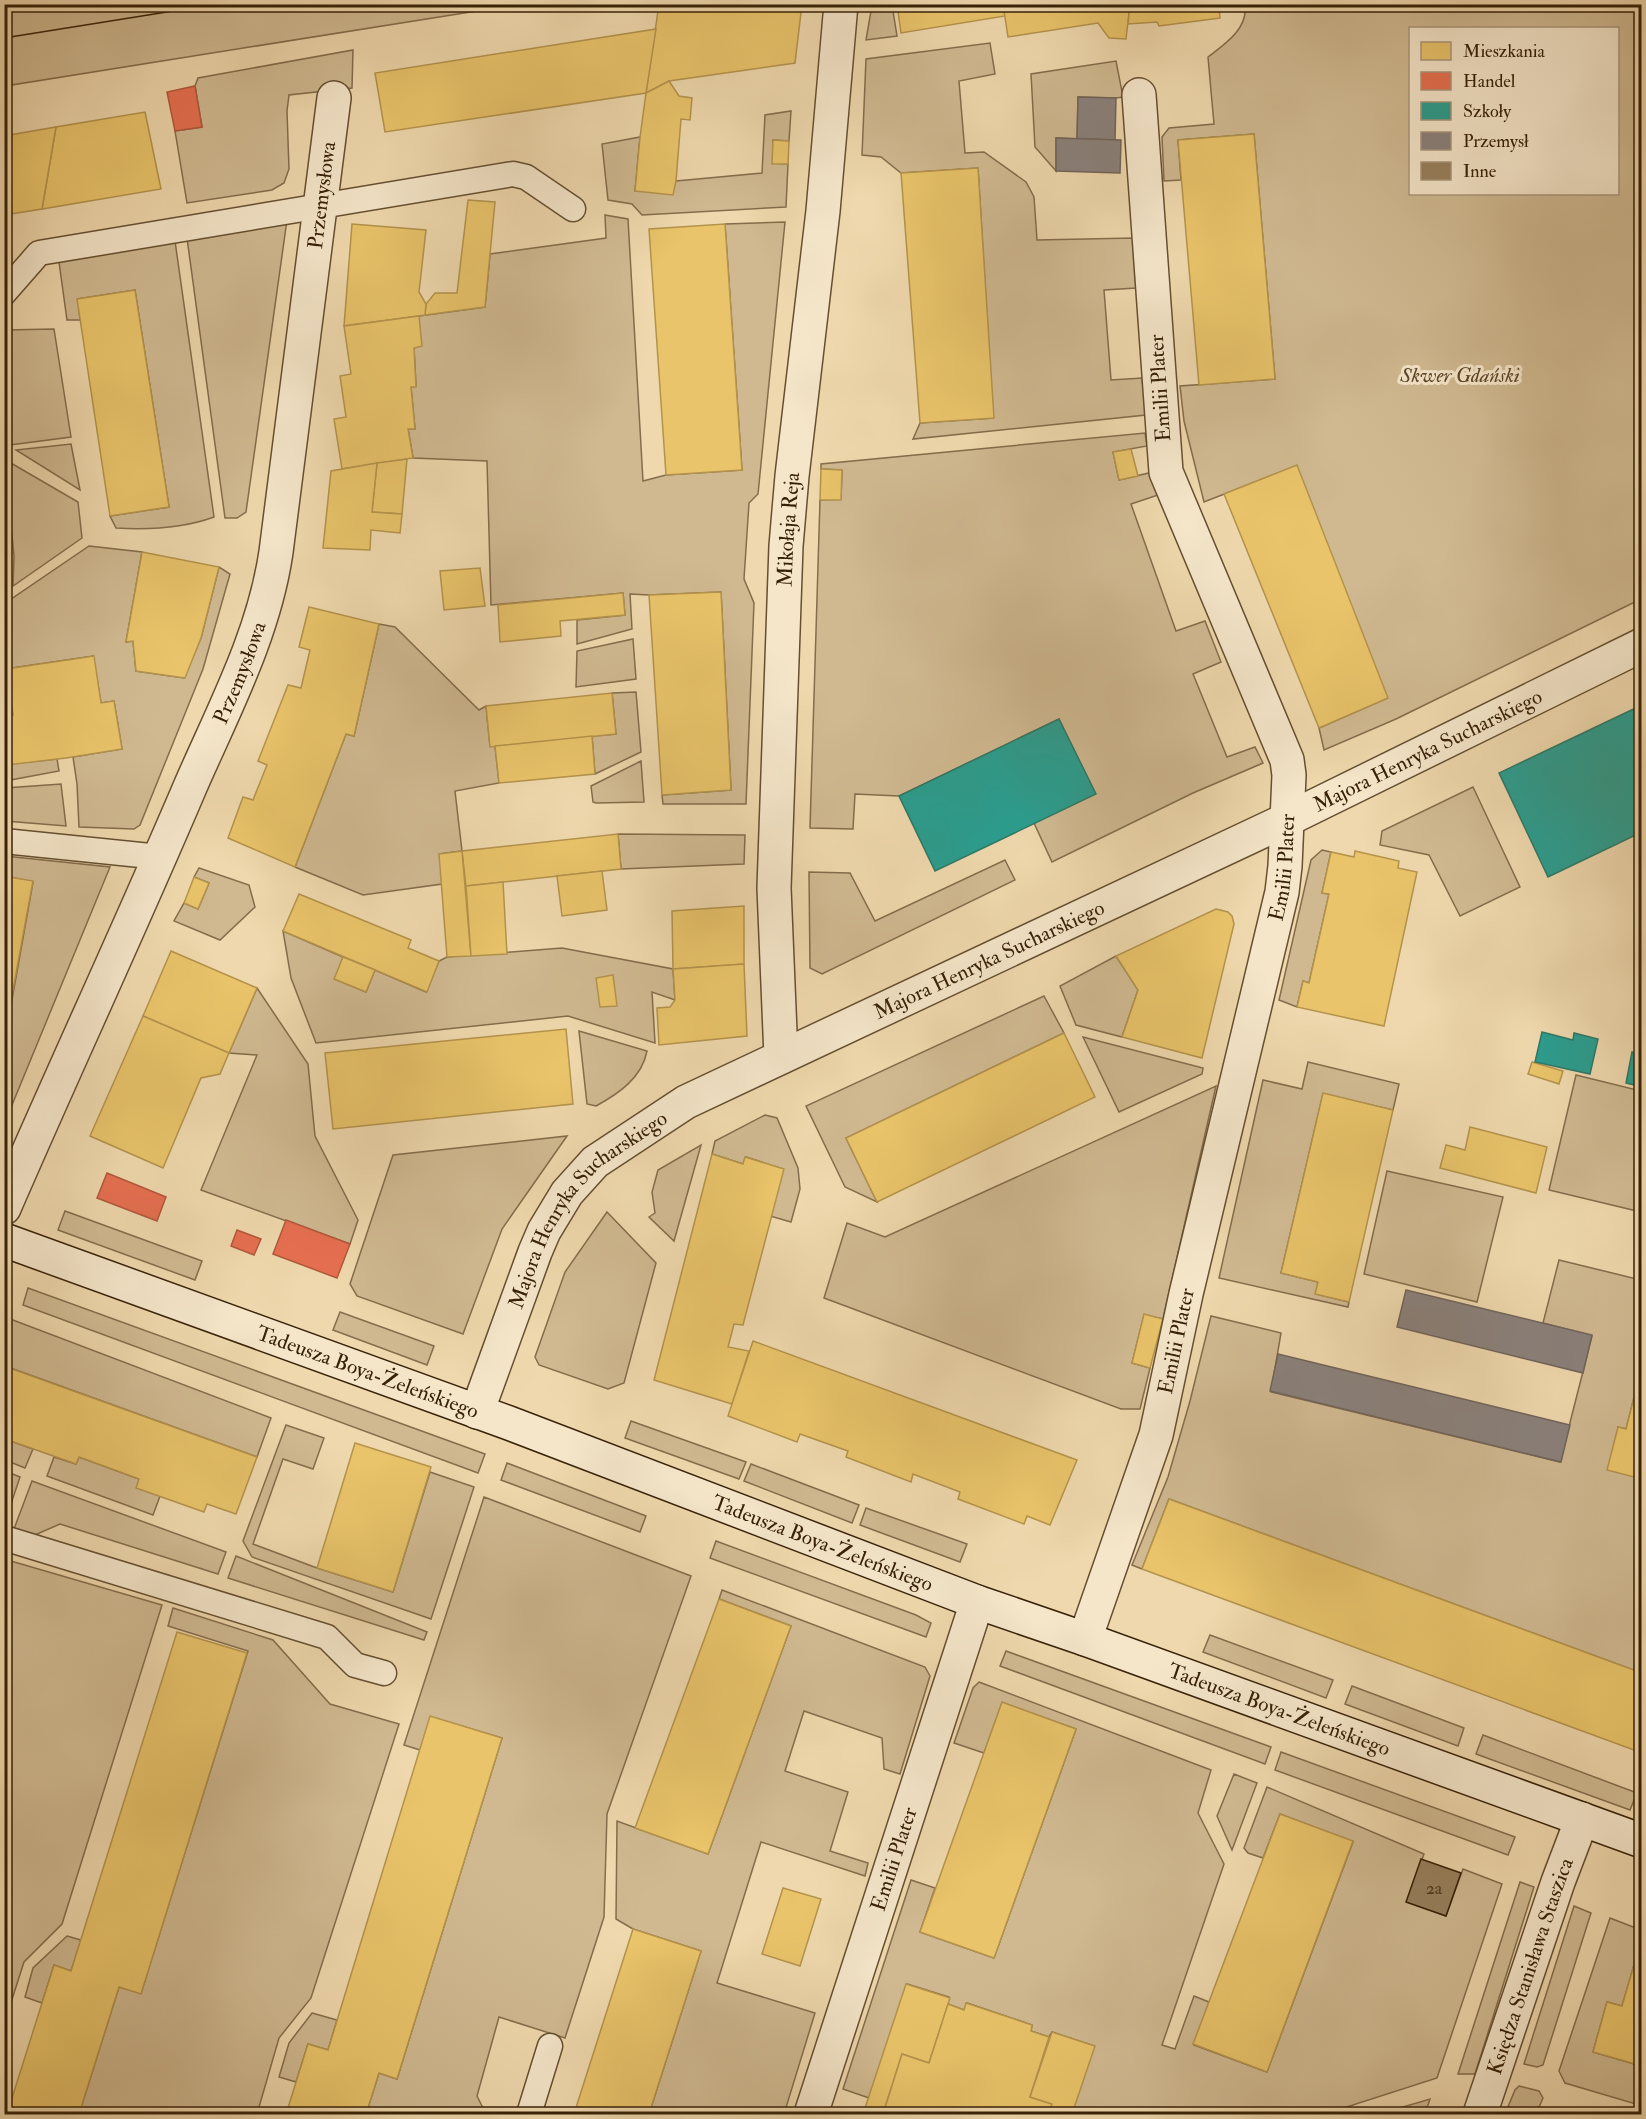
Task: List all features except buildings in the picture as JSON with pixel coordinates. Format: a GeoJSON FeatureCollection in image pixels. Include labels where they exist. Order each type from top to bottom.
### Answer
{"type":"FeatureCollection","features":[{"type":"Feature","properties":{"kind":"street","name":"Mikołaja Reja"},"geometry":{"type":"LineString","coordinates":[[781,1057],[774,888],[786,546],[823,211],[841,4]]}},
{"type":"Feature","properties":{"kind":"street","name":"Emilii Plater"},"geometry":{"type":"LineString","coordinates":[[1085,1639],[1156,1436],[1186,1294],[1282,892],[1288,819],[1287,760],[1166,472],[1139,95]]}},
{"type":"Feature","properties":{"kind":"street","name":"Przemysłowa"},"geometry":{"type":"LineString","coordinates":[[4,1208],[251,646],[273,573],[334,98]]}},
{"type":"Feature","properties":{"kind":"street","name":"Majora Henryka Sucharskiego"},"geometry":{"type":"LineString","coordinates":[[477,1412],[535,1252],[544,1231],[567,1193],[595,1162],[686,1102],[1288,819],[1641,645]]}},
{"type":"Feature","properties":{"kind":"street","name":"Tadeusza Boya-Żeleńskiego"},"geometry":{"type":"LineString","coordinates":[[4,1240],[477,1412],[977,1602],[1641,1841]]}},
{"type":"Feature","properties":{"kind":"street","name":"Emilii Plater"},"geometry":{"type":"LineString","coordinates":[[812,2115],[977,1602]]}},
{"type":"Feature","properties":{"kind":"street","name":"Księdza Stanisława Staszica"},"geometry":{"type":"LineString","coordinates":[[1480,2115],[1554,1893],[1582,1819]]}},
{"type":"Feature","properties":{"kind":"lane"},"geometry":{"type":"LineString","coordinates":[[4,293],[39,253],[513,174],[526,177],[573,209]]}},
{"type":"Feature","properties":{"kind":"lane"},"geometry":{"type":"LineString","coordinates":[[4,842],[160,856]]}},
{"type":"Feature","properties":{"kind":"lane"},"geometry":{"type":"LineString","coordinates":[[4,1538],[327,1637],[355,1665],[384,1673]]}},
{"type":"Feature","properties":{"kind":"lane"},"geometry":{"type":"LineString","coordinates":[[529,2115],[550,2046]]}},
{"type":"Feature","properties":{"kind":"green space"},"geometry":{"type":"Polygon","coordinates":[[[5,4],[514,4],[514,5],[5,86],[5,4]]]}},
{"type":"Feature","properties":{"kind":"green space"},"geometry":{"type":"Polygon","coordinates":[[[872,5],[892,5],[897,36],[866,40],[872,5]]]}},
{"type":"Feature","properties":{"kind":"green space","name":"Skwer Gdański"},"geometry":{"type":"Polygon","coordinates":[[[1245,5],[1641,5],[1641,599],[1396,719],[1324,750],[1319,728],[1387,698],[1296,466],[1204,502],[1184,421],[1180,386],[1275,379],[1254,134],[1178,140],[1181,180],[1164,181],[1162,137],[1169,128],[1214,124],[1208,57],[1234,35],[1243,21],[1245,5]]]}},
{"type":"Feature","properties":{"kind":"green space"},"geometry":{"type":"Polygon","coordinates":[[[990,43],[995,74],[959,81],[965,153],[984,152],[1026,182],[1034,197],[1037,240],[1133,238],[1136,288],[1104,290],[1111,380],[1142,378],[1146,415],[913,439],[920,423],[993,418],[978,168],[901,173],[881,157],[862,155],[866,59],[990,43]]]}},
{"type":"Feature","properties":{"kind":"green space"},"geometry":{"type":"Polygon","coordinates":[[[353,50],[352,88],[289,95],[287,111],[289,169],[284,183],[272,190],[187,203],[175,131],[202,127],[195,86],[198,78],[353,50]]]}},
{"type":"Feature","properties":{"kind":"green space"},"geometry":{"type":"Polygon","coordinates":[[[1116,61],[1123,97],[1078,97],[1077,139],[1056,138],[1056,171],[1035,147],[1031,74],[1116,61]]]}},
{"type":"Feature","properties":{"kind":"green space"},"geometry":{"type":"Polygon","coordinates":[[[791,111],[789,141],[773,140],[773,163],[788,164],[786,207],[642,215],[632,204],[608,200],[602,144],[640,137],[635,191],[676,181],[762,173],[765,115],[791,111]]]}},
{"type":"Feature","properties":{"kind":"green space"},"geometry":{"type":"Polygon","coordinates":[[[605,215],[628,219],[643,481],[666,475],[742,470],[725,224],[785,222],[758,494],[749,503],[744,579],[754,603],[746,804],[663,804],[662,795],[731,790],[721,592],[630,594],[632,629],[577,644],[577,620],[625,615],[623,593],[491,605],[487,461],[413,458],[408,429],[415,429],[411,387],[416,386],[414,348],[419,316],[485,307],[490,254],[606,238],[605,215]]]}},
{"type":"Feature","properties":{"kind":"green space"},"geometry":{"type":"Polygon","coordinates":[[[287,220],[246,512],[237,518],[225,518],[187,238],[287,220]]]}},
{"type":"Feature","properties":{"kind":"green space"},"geometry":{"type":"Polygon","coordinates":[[[175,241],[214,517],[191,524],[166,527],[116,528],[110,516],[169,507],[135,290],[78,299],[80,320],[67,320],[59,262],[175,241]]]}},
{"type":"Feature","properties":{"kind":"green space"},"geometry":{"type":"Polygon","coordinates":[[[54,329],[71,437],[10,445],[5,443],[5,330],[54,329]]]}},
{"type":"Feature","properties":{"kind":"green space"},"geometry":{"type":"Polygon","coordinates":[[[1145,433],[1147,446],[1113,452],[1119,480],[1153,472],[1161,494],[1131,504],[1176,631],[1205,621],[1221,662],[1193,674],[1227,757],[1255,747],[1263,763],[1193,793],[1052,862],[1034,823],[1095,794],[1059,719],[899,796],[855,794],[853,829],[810,828],[820,500],[841,499],[842,470],[821,469],[821,464],[1145,433]]]}},
{"type":"Feature","properties":{"kind":"green space"},"geometry":{"type":"Polygon","coordinates":[[[71,444],[80,490],[16,450],[71,444]]]}},
{"type":"Feature","properties":{"kind":"green space"},"geometry":{"type":"Polygon","coordinates":[[[4,459],[78,502],[82,538],[13,586],[14,556],[11,526],[5,507],[4,459]]]}},
{"type":"Feature","properties":{"kind":"green space"},"geometry":{"type":"Polygon","coordinates":[[[89,546],[142,552],[126,642],[133,641],[136,671],[184,678],[201,638],[219,567],[230,574],[203,669],[140,825],[134,829],[79,827],[73,757],[122,749],[114,701],[101,703],[93,656],[6,669],[13,715],[5,716],[4,604],[89,546]]]}},
{"type":"Feature","properties":{"kind":"green space"},"geometry":{"type":"Polygon","coordinates":[[[379,624],[395,627],[479,710],[486,706],[490,746],[495,746],[499,783],[455,791],[462,851],[440,854],[442,884],[363,895],[295,867],[346,734],[354,736],[379,624]]]}},
{"type":"Feature","properties":{"kind":"green space"},"geometry":{"type":"Polygon","coordinates":[[[633,639],[636,679],[576,687],[577,651],[633,639]]]}},
{"type":"Feature","properties":{"kind":"green space"},"geometry":{"type":"Polygon","coordinates":[[[636,692],[641,752],[595,774],[592,736],[616,734],[612,693],[636,692]]]}},
{"type":"Feature","properties":{"kind":"green space"},"geometry":{"type":"Polygon","coordinates":[[[4,751],[7,764],[57,759],[59,771],[5,781],[4,751]]]}},
{"type":"Feature","properties":{"kind":"green space"},"geometry":{"type":"Polygon","coordinates":[[[641,761],[644,802],[593,802],[591,786],[641,761]]]}},
{"type":"Feature","properties":{"kind":"green space"},"geometry":{"type":"Polygon","coordinates":[[[61,784],[66,826],[5,821],[5,788],[61,784]]]}},
{"type":"Feature","properties":{"kind":"green space"},"geometry":{"type":"Polygon","coordinates":[[[1473,787],[1520,887],[1460,916],[1429,855],[1380,845],[1382,831],[1473,787]]]}},
{"type":"Feature","properties":{"kind":"green space"},"geometry":{"type":"Polygon","coordinates":[[[618,834],[745,835],[744,864],[621,869],[618,834]]]}},
{"type":"Feature","properties":{"kind":"green space"},"geometry":{"type":"Polygon","coordinates":[[[1322,850],[1331,852],[1322,893],[1329,894],[1309,983],[1303,981],[1297,1007],[1279,1000],[1311,860],[1322,850]]]}},
{"type":"Feature","properties":{"kind":"green space"},"geometry":{"type":"Polygon","coordinates":[[[5,856],[110,867],[5,1122],[5,1039],[33,882],[5,876],[5,856]]]}},
{"type":"Feature","properties":{"kind":"green space"},"geometry":{"type":"Polygon","coordinates":[[[1005,860],[1015,880],[822,974],[810,968],[809,872],[850,873],[875,921],[1005,860]]]}},
{"type":"Feature","properties":{"kind":"green space"},"geometry":{"type":"Polygon","coordinates":[[[199,868],[249,885],[255,907],[220,940],[174,921],[184,903],[198,909],[209,883],[194,877],[199,868]]]}},
{"type":"Feature","properties":{"kind":"green space"},"geometry":{"type":"Polygon","coordinates":[[[283,931],[343,957],[335,979],[366,992],[375,970],[426,992],[439,961],[447,957],[562,948],[673,969],[675,1000],[652,992],[655,1043],[568,1016],[316,1043],[291,978],[283,931]]]}},
{"type":"Feature","properties":{"kind":"green space"},"geometry":{"type":"Polygon","coordinates":[[[1116,956],[1138,990],[1122,1037],[1076,1025],[1060,986],[1116,956]]]}},
{"type":"Feature","properties":{"kind":"green space"},"geometry":{"type":"Polygon","coordinates":[[[257,988],[308,1064],[315,1136],[358,1220],[350,1244],[201,1190],[257,1055],[229,1053],[257,988]]]}},
{"type":"Feature","properties":{"kind":"green space"},"geometry":{"type":"Polygon","coordinates":[[[1044,996],[1064,1033],[846,1138],[877,1202],[845,1187],[806,1106],[1044,996]]]}},
{"type":"Feature","properties":{"kind":"green space"},"geometry":{"type":"Polygon","coordinates":[[[579,1031],[647,1051],[640,1069],[628,1084],[596,1106],[587,1104],[579,1031]]]}},
{"type":"Feature","properties":{"kind":"green space"},"geometry":{"type":"Polygon","coordinates":[[[1083,1037],[1203,1068],[1202,1074],[1119,1112],[1083,1037]]]}},
{"type":"Feature","properties":{"kind":"green space"},"geometry":{"type":"Polygon","coordinates":[[[1308,1062],[1399,1084],[1393,1110],[1323,1094],[1281,1273],[1318,1282],[1316,1294],[1349,1302],[1348,1307],[1219,1278],[1263,1080],[1302,1089],[1308,1062]]]}},
{"type":"Feature","properties":{"kind":"green space"},"geometry":{"type":"Polygon","coordinates":[[[1576,1075],[1641,1091],[1641,1212],[1549,1190],[1576,1075]]]}},
{"type":"Feature","properties":{"kind":"green space"},"geometry":{"type":"Polygon","coordinates":[[[1216,1086],[1163,1319],[1144,1315],[1132,1363],[1150,1368],[1140,1409],[1121,1409],[824,1298],[847,1223],[885,1237],[1216,1086]]]}},
{"type":"Feature","properties":{"kind":"green space"},"geometry":{"type":"Polygon","coordinates":[[[765,1115],[777,1118],[798,1168],[800,1189],[791,1222],[770,1216],[783,1169],[746,1157],[743,1164],[712,1154],[715,1141],[765,1115]]]}},
{"type":"Feature","properties":{"kind":"green space"},"geometry":{"type":"Polygon","coordinates":[[[567,1136],[502,1229],[463,1334],[357,1296],[350,1284],[393,1155],[567,1136]]]}},
{"type":"Feature","properties":{"kind":"green space"},"geometry":{"type":"Polygon","coordinates":[[[701,1145],[674,1241],[649,1217],[655,1213],[652,1192],[658,1170],[701,1145]]]}},
{"type":"Feature","properties":{"kind":"green space"},"geometry":{"type":"Polygon","coordinates":[[[1387,1171],[1503,1197],[1477,1302],[1364,1274],[1387,1171]]]}},
{"type":"Feature","properties":{"kind":"green space"},"geometry":{"type":"Polygon","coordinates":[[[65,1211],[202,1261],[195,1280],[58,1230],[65,1211]]]}},
{"type":"Feature","properties":{"kind":"green space"},"geometry":{"type":"Polygon","coordinates":[[[607,1212],[656,1263],[624,1383],[608,1389],[539,1365],[535,1357],[565,1272],[607,1212]]]}},
{"type":"Feature","properties":{"kind":"green space"},"geometry":{"type":"Polygon","coordinates":[[[1559,1260],[1641,1280],[1641,1382],[1638,1382],[1626,1429],[1618,1427],[1641,1479],[1641,1673],[1169,1499],[1142,1569],[1132,1565],[1168,1477],[1211,1316],[1281,1333],[1271,1392],[1560,1462],[1592,1336],[1543,1323],[1559,1260]]]}},
{"type":"Feature","properties":{"kind":"green space"},"geometry":{"type":"Polygon","coordinates":[[[28,1288],[485,1454],[478,1473],[23,1305],[28,1288]]]}},
{"type":"Feature","properties":{"kind":"green space"},"geometry":{"type":"Polygon","coordinates":[[[340,1312],[434,1346],[427,1365],[333,1330],[340,1312]]]}},
{"type":"Feature","properties":{"kind":"green space"},"geometry":{"type":"Polygon","coordinates":[[[5,1317],[271,1418],[257,1457],[5,1366],[5,1317]]]}},
{"type":"Feature","properties":{"kind":"green space"},"geometry":{"type":"Polygon","coordinates":[[[631,1421],[746,1462],[739,1479],[625,1438],[631,1421]]]}},
{"type":"Feature","properties":{"kind":"green space"},"geometry":{"type":"Polygon","coordinates":[[[286,1425],[324,1438],[313,1469],[283,1459],[253,1544],[317,1568],[393,1592],[430,1472],[474,1487],[431,1619],[252,1557],[243,1541],[286,1425]]]}},
{"type":"Feature","properties":{"kind":"green space"},"geometry":{"type":"Polygon","coordinates":[[[4,1429],[12,1431],[8,1440],[33,1449],[25,1468],[5,1460],[4,1429]]]}},
{"type":"Feature","properties":{"kind":"green space"},"geometry":{"type":"Polygon","coordinates":[[[54,1457],[76,1464],[79,1457],[139,1479],[160,1496],[153,1515],[47,1476],[54,1457]]]}},
{"type":"Feature","properties":{"kind":"green space"},"geometry":{"type":"Polygon","coordinates":[[[507,1463],[646,1516],[640,1532],[501,1480],[507,1463]]]}},
{"type":"Feature","properties":{"kind":"green space"},"geometry":{"type":"Polygon","coordinates":[[[751,1464],[859,1505],[852,1523],[744,1481],[751,1464]]]}},
{"type":"Feature","properties":{"kind":"green space"},"geometry":{"type":"Polygon","coordinates":[[[4,1471],[20,1477],[5,1522],[4,1471]]]}},
{"type":"Feature","properties":{"kind":"green space"},"geometry":{"type":"Polygon","coordinates":[[[32,1481],[226,1552],[218,1574],[60,1524],[35,1535],[14,1529],[32,1481]]]}},
{"type":"Feature","properties":{"kind":"green space"},"geometry":{"type":"Polygon","coordinates":[[[484,1497],[691,1576],[607,1814],[604,1917],[565,2038],[499,2017],[477,2096],[486,2114],[366,2114],[379,2073],[397,2079],[502,1738],[431,1717],[420,1750],[404,1745],[484,1497]]]}},
{"type":"Feature","properties":{"kind":"green space"},"geometry":{"type":"Polygon","coordinates":[[[866,1508],[967,1544],[960,1562],[860,1525],[866,1508]]]}},
{"type":"Feature","properties":{"kind":"green space"},"geometry":{"type":"Polygon","coordinates":[[[716,1541],[916,1615],[931,1623],[926,1637],[710,1558],[716,1541]]]}},
{"type":"Feature","properties":{"kind":"green space"},"geometry":{"type":"Polygon","coordinates":[[[236,1556],[427,1632],[424,1640],[228,1578],[236,1556]]]}},
{"type":"Feature","properties":{"kind":"green space"},"geometry":{"type":"Polygon","coordinates":[[[4,1559],[162,1605],[62,1924],[24,1962],[6,2018],[4,1559]]]}},
{"type":"Feature","properties":{"kind":"green space"},"geometry":{"type":"Polygon","coordinates":[[[722,1590],[925,1667],[930,1676],[900,1774],[884,1769],[882,1738],[804,1711],[785,1771],[848,1792],[830,1851],[868,1863],[865,1876],[761,1842],[717,1983],[815,2013],[784,2114],[649,2114],[701,1951],[633,1929],[616,1919],[617,1821],[708,1854],[791,1626],[719,1599],[722,1590]]]}},
{"type":"Feature","properties":{"kind":"green space"},"geometry":{"type":"Polygon","coordinates":[[[173,1608],[273,1640],[330,1704],[399,1724],[311,1998],[279,2038],[257,2114],[79,2114],[119,1987],[141,1993],[248,1651],[168,1626],[173,1608]]]}},
{"type":"Feature","properties":{"kind":"green space"},"geometry":{"type":"Polygon","coordinates":[[[1210,1635],[1333,1680],[1326,1698],[1203,1652],[1210,1635]]]}},
{"type":"Feature","properties":{"kind":"green space"},"geometry":{"type":"Polygon","coordinates":[[[1006,1651],[1271,1747],[1265,1764],[1000,1666],[1006,1651]]]}},
{"type":"Feature","properties":{"kind":"green space"},"geometry":{"type":"Polygon","coordinates":[[[979,1682],[1211,1770],[1198,1813],[1224,1864],[1162,2045],[1175,2049],[1194,1996],[1209,2002],[1194,2045],[1267,2072],[1353,1842],[1280,1814],[1263,1858],[1248,1853],[1244,1848],[1267,1787],[1424,1854],[1407,1902],[1446,1916],[1463,1869],[1502,1884],[1437,2078],[1325,2114],[1055,2114],[1057,2108],[1072,2113],[1094,2046],[1052,2032],[1049,2037],[1031,2031],[1032,2025],[967,2003],[964,2010],[948,2004],[949,1997],[907,1984],[869,2098],[843,2089],[911,1880],[935,1888],[920,1932],[994,1958],[1076,1729],[1002,1703],[984,1753],[954,1743],[973,1688],[979,1682]]]}},
{"type":"Feature","properties":{"kind":"green space"},"geometry":{"type":"Polygon","coordinates":[[[1352,1686],[1464,1728],[1458,1746],[1345,1704],[1352,1686]]]}},
{"type":"Feature","properties":{"kind":"green space"},"geometry":{"type":"Polygon","coordinates":[[[1483,1735],[1637,1793],[1630,1810],[1476,1754],[1483,1735]]]}},
{"type":"Feature","properties":{"kind":"green space"},"geometry":{"type":"Polygon","coordinates":[[[1281,1752],[1515,1837],[1508,1855],[1275,1770],[1281,1752]]]}},
{"type":"Feature","properties":{"kind":"green space"},"geometry":{"type":"Polygon","coordinates":[[[1234,1774],[1257,1783],[1232,1850],[1217,1816],[1234,1774]]]}},
{"type":"Feature","properties":{"kind":"green space"},"geometry":{"type":"Polygon","coordinates":[[[1520,1882],[1534,1887],[1475,2074],[1458,2074],[1520,1882]]]}},
{"type":"Feature","properties":{"kind":"green space"},"geometry":{"type":"Polygon","coordinates":[[[1574,1906],[1591,1913],[1543,2065],[1537,2067],[1524,2064],[1574,1906]]]}},
{"type":"Feature","properties":{"kind":"green space"},"geometry":{"type":"Polygon","coordinates":[[[1610,1918],[1641,1930],[1641,1967],[1634,1965],[1622,2006],[1607,2002],[1593,2052],[1641,2066],[1641,2103],[1639,2105],[1565,2083],[1559,2071],[1610,1918]]]}},
{"type":"Feature","properties":{"kind":"green space"},"geometry":{"type":"Polygon","coordinates":[[[67,1936],[81,1940],[71,1971],[54,1965],[42,2003],[25,1997],[33,1968],[67,1936]]]}},
{"type":"Feature","properties":{"kind":"green space"},"geometry":{"type":"Polygon","coordinates":[[[312,2013],[337,2020],[328,2050],[308,2044],[296,2082],[279,2077],[289,2043],[312,2013]]]}},
{"type":"Feature","properties":{"kind":"green space"},"geometry":{"type":"Polygon","coordinates":[[[1519,2086],[1539,2091],[1543,2098],[1536,2114],[1505,2114],[1519,2086]]]}},
{"type":"Feature","properties":{"kind":"green space"},"geometry":{"type":"Polygon","coordinates":[[[1430,2099],[1425,2114],[1379,2114],[1430,2099]]]}},
{"type":"Feature","properties":{"kind":"tram line"},"geometry":{"type":"LineString","coordinates":[[4,13],[60,4]]}},
{"type":"Feature","properties":{"kind":"tram line"},"geometry":{"type":"LineString","coordinates":[[4,38],[217,4]]}}]}
